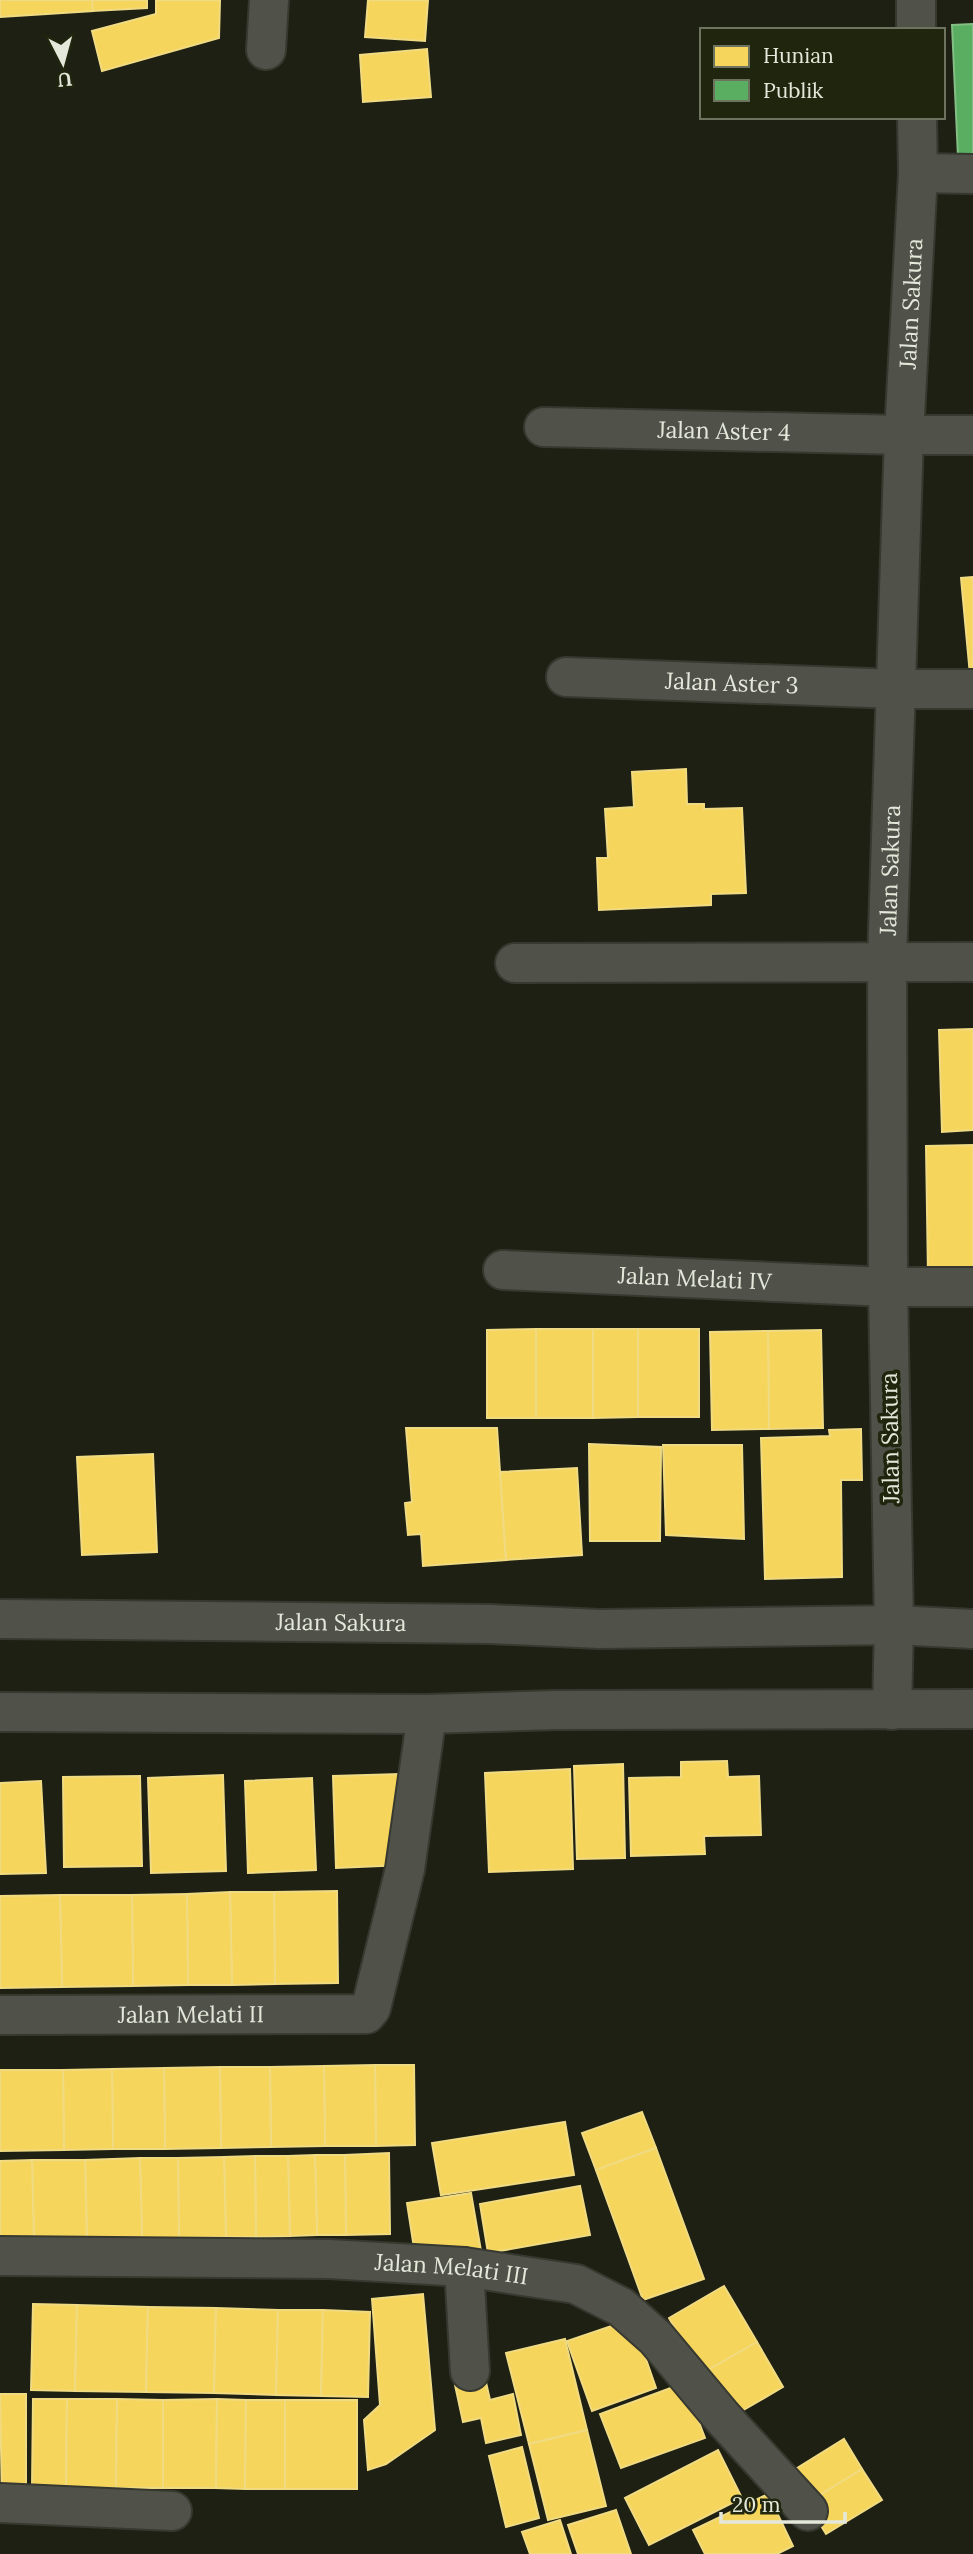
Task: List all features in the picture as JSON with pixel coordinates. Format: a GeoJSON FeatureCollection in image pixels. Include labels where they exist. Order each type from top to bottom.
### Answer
{"type":"FeatureCollection","features":[{"type":"Feature","properties":{"kind":"street"},"geometry":{"type":"LineString","coordinates":[[266,50],[269,0]]}},
{"type":"Feature","properties":{"kind":"street"},"geometry":{"type":"LineString","coordinates":[[916,0],[916,28]]}},
{"type":"Feature","properties":{"kind":"street","name":"Jalan Sakura"},"geometry":{"type":"LineString","coordinates":[[892,1710],[894,1625],[888,1287],[887,962],[904,435],[918,173],[917,119]]}},
{"type":"Feature","properties":{"kind":"street"},"geometry":{"type":"LineString","coordinates":[[918,173],[973,174]]}},
{"type":"Feature","properties":{"kind":"street","name":"Jalan Aster 4"},"geometry":{"type":"LineString","coordinates":[[544,427],[973,435]]}},
{"type":"Feature","properties":{"kind":"street","name":"Jalan Aster 3"},"geometry":{"type":"LineString","coordinates":[[566,677],[897,689],[973,689]]}},
{"type":"Feature","properties":{"kind":"street"},"geometry":{"type":"LineString","coordinates":[[514,963],[973,962]]}},
{"type":"Feature","properties":{"kind":"street","name":"Jalan Melati IV"},"geometry":{"type":"LineString","coordinates":[[503,1270],[888,1287],[973,1287]]}},
{"type":"Feature","properties":{"kind":"street","name":"Jalan Sakura"},"geometry":{"type":"LineString","coordinates":[[0,1619],[448,1623],[600,1629],[894,1625],[973,1629]]}},
{"type":"Feature","properties":{"kind":"street"},"geometry":{"type":"LineString","coordinates":[[0,1712],[427,1714],[556,1710],[973,1709]]}},
{"type":"Feature","properties":{"kind":"street","name":"Jalan Melati II"},"geometry":{"type":"LineString","coordinates":[[0,2015],[366,2014],[372,2008],[405,1869],[427,1714]]}},
{"type":"Feature","properties":{"kind":"street","name":"Jalan Melati III"},"geometry":{"type":"LineString","coordinates":[[0,2256],[329,2259],[464,2267],[576,2284],[621,2307],[656,2338],[722,2417],[807,2511]]}},
{"type":"Feature","properties":{"kind":"street"},"geometry":{"type":"LineString","coordinates":[[464,2267],[470,2371]]}},
{"type":"Feature","properties":{"kind":"street"},"geometry":{"type":"LineString","coordinates":[[0,2503],[172,2511]]}},
{"type":"Feature","properties":{"kind":"building: Hunian"},"geometry":{"type":"Polygon","coordinates":[[[0,0],[92,0],[93,11],[0,17],[0,0]]]}},
{"type":"Feature","properties":{"kind":"building: Hunian"},"geometry":{"type":"Polygon","coordinates":[[[92,0],[147,0],[147,8],[93,11],[92,0]]]}},
{"type":"Feature","properties":{"kind":"building: Hunian"},"geometry":{"type":"Polygon","coordinates":[[[156,0],[220,0],[219,38],[102,71],[92,31],[156,14],[156,0]]]}},
{"type":"Feature","properties":{"kind":"building: Hunian"},"geometry":{"type":"Polygon","coordinates":[[[368,0],[428,0],[425,41],[365,37],[368,0]]]}},
{"type":"Feature","properties":{"kind":"building: Hunian"},"geometry":{"type":"Polygon","coordinates":[[[427,49],[431,97],[363,102],[360,55],[427,49]]]}},
{"type":"Feature","properties":{"kind":"building: Hunian"},"geometry":{"type":"Polygon","coordinates":[[[973,577],[973,675],[970,675],[961,578],[973,577]]]}},
{"type":"Feature","properties":{"kind":"building: Hunian"},"geometry":{"type":"Polygon","coordinates":[[[686,769],[687,804],[704,804],[704,809],[742,808],[746,893],[711,894],[711,905],[599,910],[597,858],[608,858],[605,809],[634,807],[632,772],[686,769]]]}},
{"type":"Feature","properties":{"kind":"building: Hunian"},"geometry":{"type":"Polygon","coordinates":[[[973,1029],[973,1130],[942,1132],[939,1030],[973,1029]]]}},
{"type":"Feature","properties":{"kind":"building: Hunian"},"geometry":{"type":"Polygon","coordinates":[[[973,1145],[973,1276],[928,1276],[926,1146],[973,1145]]]}},
{"type":"Feature","properties":{"kind":"building: Hunian"},"geometry":{"type":"Polygon","coordinates":[[[536,1329],[593,1329],[593,1418],[536,1418],[536,1329]]]}},
{"type":"Feature","properties":{"kind":"building: Hunian"},"geometry":{"type":"Polygon","coordinates":[[[536,1329],[536,1418],[487,1418],[487,1330],[536,1329]]]}},
{"type":"Feature","properties":{"kind":"building: Hunian"},"geometry":{"type":"Polygon","coordinates":[[[593,1329],[638,1329],[638,1417],[593,1418],[593,1329]]]}},
{"type":"Feature","properties":{"kind":"building: Hunian"},"geometry":{"type":"Polygon","coordinates":[[[638,1329],[699,1329],[699,1417],[638,1417],[638,1329]]]}},
{"type":"Feature","properties":{"kind":"building: Hunian"},"geometry":{"type":"Polygon","coordinates":[[[821,1330],[823,1428],[769,1429],[768,1331],[821,1330]]]}},
{"type":"Feature","properties":{"kind":"building: Hunian"},"geometry":{"type":"Polygon","coordinates":[[[768,1331],[769,1429],[712,1430],[710,1332],[768,1331]]]}},
{"type":"Feature","properties":{"kind":"building: Hunian"},"geometry":{"type":"Polygon","coordinates":[[[406,1428],[497,1428],[506,1560],[423,1566],[421,1534],[408,1535],[405,1503],[412,1502],[406,1428]]]}},
{"type":"Feature","properties":{"kind":"building: Hunian"},"geometry":{"type":"Polygon","coordinates":[[[861,1429],[862,1480],[841,1480],[842,1577],[765,1579],[761,1438],[830,1436],[829,1430],[861,1429]]]}},
{"type":"Feature","properties":{"kind":"building: Hunian"},"geometry":{"type":"Polygon","coordinates":[[[589,1444],[661,1447],[660,1541],[590,1541],[589,1444]]]}},
{"type":"Feature","properties":{"kind":"building: Hunian"},"geometry":{"type":"Polygon","coordinates":[[[663,1445],[742,1445],[744,1539],[666,1535],[663,1445]]]}},
{"type":"Feature","properties":{"kind":"building: Hunian"},"geometry":{"type":"Polygon","coordinates":[[[153,1454],[157,1552],[82,1555],[77,1457],[153,1454]]]}},
{"type":"Feature","properties":{"kind":"building: Hunian"},"geometry":{"type":"Polygon","coordinates":[[[577,1468],[582,1555],[506,1560],[500,1472],[577,1468]]]}},
{"type":"Feature","properties":{"kind":"building: Hunian"},"geometry":{"type":"Polygon","coordinates":[[[727,1761],[728,1777],[759,1776],[761,1835],[704,1836],[705,1854],[631,1856],[629,1778],[681,1777],[681,1762],[727,1761]]]}},
{"type":"Feature","properties":{"kind":"building: Hunian"},"geometry":{"type":"Polygon","coordinates":[[[623,1764],[625,1858],[577,1859],[574,1766],[623,1764]]]}},
{"type":"Feature","properties":{"kind":"building: Hunian"},"geometry":{"type":"Polygon","coordinates":[[[570,1769],[573,1869],[489,1872],[485,1773],[570,1769]]]}},
{"type":"Feature","properties":{"kind":"building: Hunian"},"geometry":{"type":"Polygon","coordinates":[[[400,1774],[404,1865],[336,1868],[333,1776],[400,1774]]]}},
{"type":"Feature","properties":{"kind":"building: Hunian"},"geometry":{"type":"Polygon","coordinates":[[[223,1775],[226,1871],[151,1873],[148,1778],[223,1775]]]}},
{"type":"Feature","properties":{"kind":"building: Hunian"},"geometry":{"type":"Polygon","coordinates":[[[140,1776],[142,1866],[64,1867],[63,1777],[140,1776]]]}},
{"type":"Feature","properties":{"kind":"building: Hunian"},"geometry":{"type":"Polygon","coordinates":[[[312,1778],[316,1870],[248,1873],[245,1781],[312,1778]]]}},
{"type":"Feature","properties":{"kind":"building: Hunian"},"geometry":{"type":"Polygon","coordinates":[[[41,1781],[46,1873],[0,1874],[0,1783],[41,1781]]]}},
{"type":"Feature","properties":{"kind":"building: Hunian"},"geometry":{"type":"Polygon","coordinates":[[[337,1891],[338,1983],[275,1984],[274,1892],[337,1891]]]}},
{"type":"Feature","properties":{"kind":"building: Hunian"},"geometry":{"type":"Polygon","coordinates":[[[230,1892],[274,1892],[275,1984],[232,1985],[230,1892]]]}},
{"type":"Feature","properties":{"kind":"building: Hunian"},"geometry":{"type":"Polygon","coordinates":[[[230,1892],[232,1985],[188,1985],[187,1894],[230,1892]]]}},
{"type":"Feature","properties":{"kind":"building: Hunian"},"geometry":{"type":"Polygon","coordinates":[[[187,1894],[188,1985],[133,1986],[132,1895],[187,1894]]]}},
{"type":"Feature","properties":{"kind":"building: Hunian"},"geometry":{"type":"Polygon","coordinates":[[[60,1895],[132,1895],[133,1986],[62,1987],[60,1895]]]}},
{"type":"Feature","properties":{"kind":"building: Hunian"},"geometry":{"type":"Polygon","coordinates":[[[60,1895],[62,1987],[0,1988],[0,1896],[60,1895]]]}},
{"type":"Feature","properties":{"kind":"building: Hunian"},"geometry":{"type":"Polygon","coordinates":[[[375,2065],[414,2065],[415,2145],[376,2146],[375,2065]]]}},
{"type":"Feature","properties":{"kind":"building: Hunian"},"geometry":{"type":"Polygon","coordinates":[[[375,2065],[376,2146],[325,2146],[324,2066],[375,2065]]]}},
{"type":"Feature","properties":{"kind":"building: Hunian"},"geometry":{"type":"Polygon","coordinates":[[[324,2066],[325,2146],[271,2147],[270,2067],[324,2066]]]}},
{"type":"Feature","properties":{"kind":"building: Hunian"},"geometry":{"type":"Polygon","coordinates":[[[220,2067],[270,2067],[271,2147],[221,2148],[220,2067]]]}},
{"type":"Feature","properties":{"kind":"building: Hunian"},"geometry":{"type":"Polygon","coordinates":[[[220,2067],[221,2148],[165,2149],[164,2068],[220,2067]]]}},
{"type":"Feature","properties":{"kind":"building: Hunian"},"geometry":{"type":"Polygon","coordinates":[[[164,2068],[165,2149],[113,2149],[112,2069],[164,2068]]]}},
{"type":"Feature","properties":{"kind":"building: Hunian"},"geometry":{"type":"Polygon","coordinates":[[[112,2069],[113,2149],[64,2150],[63,2070],[112,2069]]]}},
{"type":"Feature","properties":{"kind":"building: Hunian"},"geometry":{"type":"Polygon","coordinates":[[[0,2070],[63,2070],[64,2150],[0,2151],[0,2070]]]}},
{"type":"Feature","properties":{"kind":"building: Hunian"},"geometry":{"type":"Polygon","coordinates":[[[642,2112],[656,2148],[596,2170],[582,2133],[642,2112]]]}},
{"type":"Feature","properties":{"kind":"building: Hunian"},"geometry":{"type":"Polygon","coordinates":[[[565,2122],[574,2175],[441,2195],[432,2143],[565,2122]]]}},
{"type":"Feature","properties":{"kind":"building: Hunian"},"geometry":{"type":"Polygon","coordinates":[[[656,2148],[704,2279],[643,2300],[596,2170],[656,2148]]]}},
{"type":"Feature","properties":{"kind":"building: Hunian"},"geometry":{"type":"Polygon","coordinates":[[[389,2153],[390,2234],[346,2235],[345,2155],[389,2153]]]}},
{"type":"Feature","properties":{"kind":"building: Hunian"},"geometry":{"type":"Polygon","coordinates":[[[315,2155],[345,2155],[346,2235],[317,2235],[315,2155]]]}},
{"type":"Feature","properties":{"kind":"building: Hunian"},"geometry":{"type":"Polygon","coordinates":[[[315,2155],[317,2235],[290,2236],[288,2156],[315,2155]]]}},
{"type":"Feature","properties":{"kind":"building: Hunian"},"geometry":{"type":"Polygon","coordinates":[[[255,2156],[288,2156],[290,2236],[256,2237],[255,2156]]]}},
{"type":"Feature","properties":{"kind":"building: Hunian"},"geometry":{"type":"Polygon","coordinates":[[[255,2156],[256,2237],[226,2237],[224,2157],[255,2156]]]}},
{"type":"Feature","properties":{"kind":"building: Hunian"},"geometry":{"type":"Polygon","coordinates":[[[224,2157],[226,2237],[179,2238],[178,2158],[224,2157]]]}},
{"type":"Feature","properties":{"kind":"building: Hunian"},"geometry":{"type":"Polygon","coordinates":[[[140,2158],[178,2158],[179,2238],[142,2239],[140,2158]]]}},
{"type":"Feature","properties":{"kind":"building: Hunian"},"geometry":{"type":"Polygon","coordinates":[[[140,2158],[142,2239],[87,2240],[85,2160],[140,2158]]]}},
{"type":"Feature","properties":{"kind":"building: Hunian"},"geometry":{"type":"Polygon","coordinates":[[[32,2160],[85,2160],[87,2240],[34,2241],[32,2160]]]}},
{"type":"Feature","properties":{"kind":"building: Hunian"},"geometry":{"type":"Polygon","coordinates":[[[32,2160],[34,2241],[0,2242],[0,2161],[32,2160]]]}},
{"type":"Feature","properties":{"kind":"building: Hunian"},"geometry":{"type":"Polygon","coordinates":[[[580,2186],[590,2235],[488,2253],[480,2204],[580,2186]]]}},
{"type":"Feature","properties":{"kind":"building: Hunian"},"geometry":{"type":"Polygon","coordinates":[[[471,2193],[481,2251],[416,2261],[407,2203],[471,2193]]]}},
{"type":"Feature","properties":{"kind":"building: Hunian"},"geometry":{"type":"Polygon","coordinates":[[[724,2286],[757,2342],[701,2374],[669,2318],[724,2286]]]}},
{"type":"Feature","properties":{"kind":"building: Hunian"},"geometry":{"type":"Polygon","coordinates":[[[423,2294],[435,2430],[386,2464],[368,2470],[364,2420],[380,2405],[372,2299],[423,2294]]]}},
{"type":"Feature","properties":{"kind":"building: Hunian"},"geometry":{"type":"Polygon","coordinates":[[[33,2304],[77,2305],[75,2391],[31,2390],[33,2304]]]}},
{"type":"Feature","properties":{"kind":"building: Hunian"},"geometry":{"type":"Polygon","coordinates":[[[77,2305],[148,2307],[146,2392],[75,2391],[77,2305]]]}},
{"type":"Feature","properties":{"kind":"building: Hunian"},"geometry":{"type":"Polygon","coordinates":[[[148,2307],[216,2308],[214,2393],[146,2392],[148,2307]]]}},
{"type":"Feature","properties":{"kind":"building: Hunian"},"geometry":{"type":"Polygon","coordinates":[[[216,2308],[278,2310],[276,2395],[214,2393],[216,2308]]]}},
{"type":"Feature","properties":{"kind":"building: Hunian"},"geometry":{"type":"Polygon","coordinates":[[[278,2310],[323,2310],[321,2396],[276,2395],[278,2310]]]}},
{"type":"Feature","properties":{"kind":"building: Hunian"},"geometry":{"type":"Polygon","coordinates":[[[323,2310],[370,2312],[368,2397],[321,2396],[323,2310]]]}},
{"type":"Feature","properties":{"kind":"building: Hunian"},"geometry":{"type":"Polygon","coordinates":[[[632,2319],[656,2388],[592,2411],[567,2341],[632,2319]]]}},
{"type":"Feature","properties":{"kind":"building: Hunian"},"geometry":{"type":"Polygon","coordinates":[[[565,2339],[587,2430],[529,2444],[506,2353],[565,2339]]]}},
{"type":"Feature","properties":{"kind":"building: Hunian"},"geometry":{"type":"Polygon","coordinates":[[[757,2342],[783,2387],[728,2419],[701,2374],[757,2342]]]}},
{"type":"Feature","properties":{"kind":"building: Hunian"},"geometry":{"type":"Polygon","coordinates":[[[485,2378],[490,2400],[513,2394],[521,2435],[486,2443],[481,2418],[463,2422],[455,2385],[485,2378]]]}},
{"type":"Feature","properties":{"kind":"building: Hunian"},"geometry":{"type":"Polygon","coordinates":[[[684,2383],[705,2438],[621,2468],[600,2414],[684,2383]]]}},
{"type":"Feature","properties":{"kind":"building: Hunian"},"geometry":{"type":"Polygon","coordinates":[[[0,2394],[26,2394],[26,2501],[2,2502],[0,2394]]]}},
{"type":"Feature","properties":{"kind":"building: Hunian"},"geometry":{"type":"Polygon","coordinates":[[[33,2399],[67,2399],[66,2488],[32,2488],[33,2399]]]}},
{"type":"Feature","properties":{"kind":"building: Hunian"},"geometry":{"type":"Polygon","coordinates":[[[67,2399],[117,2399],[116,2488],[66,2488],[67,2399]]]}},
{"type":"Feature","properties":{"kind":"building: Hunian"},"geometry":{"type":"Polygon","coordinates":[[[117,2399],[163,2400],[163,2488],[116,2488],[117,2399]]]}},
{"type":"Feature","properties":{"kind":"building: Hunian"},"geometry":{"type":"Polygon","coordinates":[[[217,2399],[216,2488],[163,2488],[163,2400],[217,2399]]]}},
{"type":"Feature","properties":{"kind":"building: Hunian"},"geometry":{"type":"Polygon","coordinates":[[[217,2399],[246,2400],[245,2489],[216,2488],[217,2399]]]}},
{"type":"Feature","properties":{"kind":"building: Hunian"},"geometry":{"type":"Polygon","coordinates":[[[246,2400],[285,2400],[285,2489],[245,2489],[246,2400]]]}},
{"type":"Feature","properties":{"kind":"building: Hunian"},"geometry":{"type":"Polygon","coordinates":[[[285,2400],[357,2400],[357,2489],[285,2489],[285,2400]]]}},
{"type":"Feature","properties":{"kind":"building: Hunian"},"geometry":{"type":"Polygon","coordinates":[[[587,2430],[606,2506],[548,2520],[529,2444],[587,2430]]]}},
{"type":"Feature","properties":{"kind":"building: Hunian"},"geometry":{"type":"Polygon","coordinates":[[[844,2439],[862,2469],[807,2503],[789,2473],[844,2439]]]}},
{"type":"Feature","properties":{"kind":"building: Hunian"},"geometry":{"type":"Polygon","coordinates":[[[522,2447],[539,2518],[506,2527],[489,2456],[522,2447]]]}},
{"type":"Feature","properties":{"kind":"building: Hunian"},"geometry":{"type":"Polygon","coordinates":[[[718,2450],[742,2498],[649,2545],[625,2498],[718,2450]]]}},
{"type":"Feature","properties":{"kind":"building: Hunian"},"geometry":{"type":"Polygon","coordinates":[[[862,2469],[882,2500],[826,2534],[807,2503],[862,2469]]]}},
{"type":"Feature","properties":{"kind":"building: Hunian"},"geometry":{"type":"Polygon","coordinates":[[[768,2494],[793,2546],[777,2554],[705,2554],[693,2530],[768,2494]]]}},
{"type":"Feature","properties":{"kind":"building: Hunian"},"geometry":{"type":"Polygon","coordinates":[[[616,2510],[631,2554],[578,2554],[568,2525],[616,2510]]]}},
{"type":"Feature","properties":{"kind":"building: Hunian"},"geometry":{"type":"Polygon","coordinates":[[[560,2520],[571,2554],[530,2554],[522,2532],[560,2520]]]}},
{"type":"Feature","properties":{"kind":"building: Publik"},"geometry":{"type":"Polygon","coordinates":[[[973,24],[973,157],[958,157],[952,25],[973,24]]]}}]}
